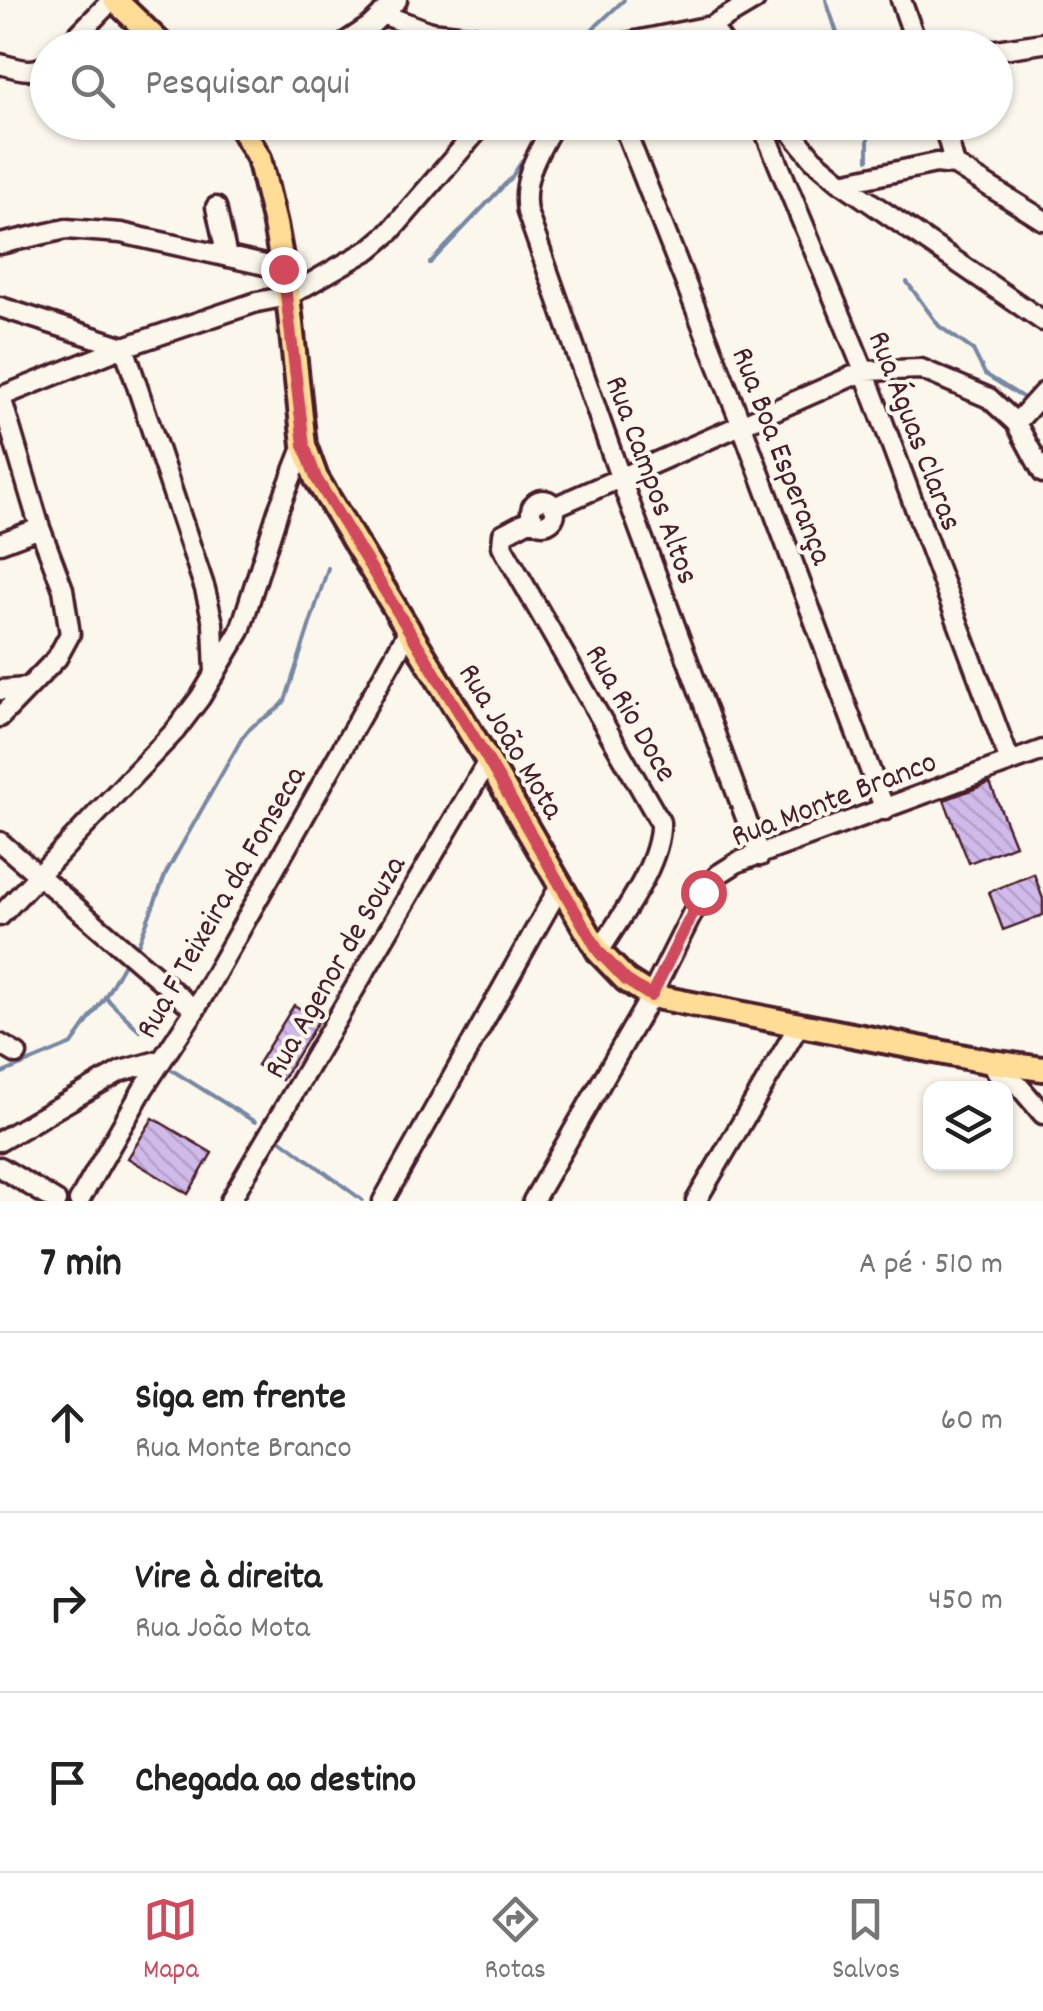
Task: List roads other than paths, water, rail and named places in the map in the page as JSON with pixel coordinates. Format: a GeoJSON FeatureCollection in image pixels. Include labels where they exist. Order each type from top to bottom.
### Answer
{"type":"FeatureCollection","features":[{"type":"Feature","properties":{"kind":"main road"},"geometry":{"type":"LineString","coordinates":[[122,2],[148,30]]}},
{"type":"Feature","properties":{"kind":"main road","name":"Rua João Mota"},"geometry":{"type":"LineString","coordinates":[[248,140],[259,158],[286,283],[304,445],[325,497],[488,760],[599,952],[626,980],[651,996],[1043,1069]]}},
{"type":"Feature","properties":{"kind":"street"},"geometry":{"type":"LineString","coordinates":[[361,30],[397,0]]}},
{"type":"Feature","properties":{"kind":"street"},"geometry":{"type":"LineString","coordinates":[[692,30],[712,26],[755,0]]}},
{"type":"Feature","properties":{"kind":"street"},"geometry":{"type":"LineString","coordinates":[[901,0],[912,30]]}},
{"type":"Feature","properties":{"kind":"street"},"geometry":{"type":"LineString","coordinates":[[87,30],[122,2]]}},
{"type":"Feature","properties":{"kind":"street"},"geometry":{"type":"LineString","coordinates":[[382,14],[425,30]]}},
{"type":"Feature","properties":{"kind":"street"},"geometry":{"type":"LineString","coordinates":[[712,26],[715,30]]}},
{"type":"Feature","properties":{"kind":"street"},"geometry":{"type":"LineString","coordinates":[[1013,47],[1043,43]]}},
{"type":"Feature","properties":{"kind":"street"},"geometry":{"type":"LineString","coordinates":[[0,64],[30,70]]}},
{"type":"Feature","properties":{"kind":"street"},"geometry":{"type":"LineString","coordinates":[[0,717],[58,658],[70,634],[63,589],[40,528],[1,397],[124,348],[257,302],[360,242],[388,218],[455,140]]}},
{"type":"Feature","properties":{"kind":"street"},"geometry":{"type":"LineString","coordinates":[[0,244],[66,229],[121,233],[227,256],[286,283],[370,249],[390,232],[469,140]]}},
{"type":"Feature","properties":{"kind":"street","name":"Rua Campos Altos"},"geometry":{"type":"LineString","coordinates":[[545,140],[524,192],[527,212],[760,856]]}},
{"type":"Feature","properties":{"kind":"street","name":"Rua Boa Esperança"},"geometry":{"type":"LineString","coordinates":[[629,140],[742,426],[885,810]]}},
{"type":"Feature","properties":{"kind":"street","name":"Rua Águas Claras"},"geometry":{"type":"LineString","coordinates":[[767,140],[864,371],[1010,762]]}},
{"type":"Feature","properties":{"kind":"street"},"geometry":{"type":"LineString","coordinates":[[797,140],[842,184],[1043,321]]}},
{"type":"Feature","properties":{"kind":"street"},"geometry":{"type":"LineString","coordinates":[[948,140],[955,165]]}},
{"type":"Feature","properties":{"kind":"street"},"geometry":{"type":"LineString","coordinates":[[842,184],[936,163],[955,165],[1043,220]]}},
{"type":"Feature","properties":{"kind":"street"},"geometry":{"type":"LineString","coordinates":[[216,208],[227,256]]}},
{"type":"Feature","properties":{"kind":"street"},"geometry":{"type":"LineString","coordinates":[[0,307],[124,348]]}},
{"type":"Feature","properties":{"kind":"street"},"geometry":{"type":"LineString","coordinates":[[124,348],[205,589],[213,623],[215,674]]}},
{"type":"Feature","properties":{"kind":"street"},"geometry":{"type":"LineString","coordinates":[[620,477],[864,371],[921,369],[988,398],[1016,423],[1043,473]]}},
{"type":"Feature","properties":{"kind":"street"},"geometry":{"type":"LineString","coordinates":[[1016,423],[1043,393]]}},
{"type":"Feature","properties":{"kind":"street"},"geometry":{"type":"LineString","coordinates":[[0,916],[176,730],[215,674],[240,631],[278,510],[304,445]]}},
{"type":"Feature","properties":{"kind":"street","name":"Rua Rio Doce"},"geometry":{"type":"LineString","coordinates":[[599,952],[652,861],[661,838],[660,822],[502,546],[503,534],[533,518],[540,524],[548,523],[554,516],[554,507],[620,477]]}},
{"type":"Feature","properties":{"kind":"street"},"geometry":{"type":"LineString","coordinates":[[0,543],[40,528]]}},
{"type":"Feature","properties":{"kind":"street","name":"Rua F Teixeira da Fonseca"},"geometry":{"type":"LineString","coordinates":[[79,1201],[161,1060],[195,1010],[409,630]]}},
{"type":"Feature","properties":{"kind":"street"},"geometry":{"type":"LineString","coordinates":[[0,690],[26,688]]}},
{"type":"Feature","properties":{"kind":"street","name":"Rua Monte Branco"},"geometry":{"type":"LineString","coordinates":[[533,1201],[651,996],[703,892],[719,874],[738,862],[1043,750]]}},
{"type":"Feature","properties":{"kind":"street","name":"Rua Agenor de Souza"},"geometry":{"type":"LineString","coordinates":[[230,1201],[488,760]]}},
{"type":"Feature","properties":{"kind":"street"},"geometry":{"type":"LineString","coordinates":[[0,842],[195,1010]]}},
{"type":"Feature","properties":{"kind":"street"},"geometry":{"type":"LineString","coordinates":[[383,1201],[560,886]]}},
{"type":"Feature","properties":{"kind":"street"},"geometry":{"type":"LineString","coordinates":[[696,1201],[799,1025]]}},
{"type":"Feature","properties":{"kind":"street"},"geometry":{"type":"LineString","coordinates":[[0,1044],[17,1054]]}},
{"type":"Feature","properties":{"kind":"street"},"geometry":{"type":"LineString","coordinates":[[0,1141],[121,1071],[161,1060]]}},
{"type":"Feature","properties":{"kind":"street"},"geometry":{"type":"LineString","coordinates":[[991,1062],[997,1073],[1019,1086],[1043,1114]]}},
{"type":"Feature","properties":{"kind":"street"},"geometry":{"type":"LineString","coordinates":[[0,1167],[56,1201]]}},
{"type":"Feature","properties":{"kind":"waterway"},"geometry":{"type":"LineString","coordinates":[[592,30],[624,0]]}},
{"type":"Feature","properties":{"kind":"waterway"},"geometry":{"type":"LineString","coordinates":[[826,0],[836,30]]}},
{"type":"Feature","properties":{"kind":"waterway"},"geometry":{"type":"LineString","coordinates":[[868,140],[868,160]]}},
{"type":"Feature","properties":{"kind":"waterway"},"geometry":{"type":"LineString","coordinates":[[430,263],[511,178],[531,147]]}},
{"type":"Feature","properties":{"kind":"waterway"},"geometry":{"type":"LineString","coordinates":[[907,282],[939,326],[973,350],[985,374],[1027,400]]}},
{"type":"Feature","properties":{"kind":"waterway"},"geometry":{"type":"LineString","coordinates":[[138,945],[166,873],[242,738],[285,701],[328,568]]}},
{"type":"Feature","properties":{"kind":"waterway"},"geometry":{"type":"LineString","coordinates":[[0,1074],[72,1044],[126,960]]}},
{"type":"Feature","properties":{"kind":"waterway"},"geometry":{"type":"LineString","coordinates":[[105,997],[140,1031]]}},
{"type":"Feature","properties":{"kind":"waterway"},"geometry":{"type":"LineString","coordinates":[[170,1069],[255,1122]]}},
{"type":"Feature","properties":{"kind":"waterway"},"geometry":{"type":"LineString","coordinates":[[276,1136],[362,1200]]}}]}
